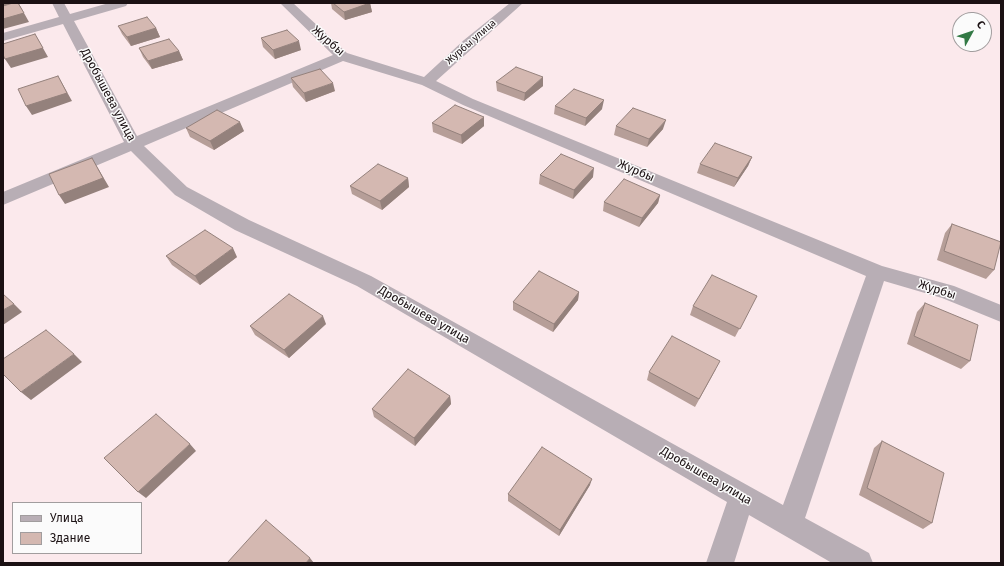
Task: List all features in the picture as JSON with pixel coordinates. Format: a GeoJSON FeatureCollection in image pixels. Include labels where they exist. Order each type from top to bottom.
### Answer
{"type":"FeatureCollection","features":[{"type":"Feature","properties":{"kind":"street","name":"Дробышева улица"},"geometry":{"type":"LineString","coordinates":[[58,3],[133,144],[181,191],[242,225],[364,281],[859,563]]}},
{"type":"Feature","properties":{"kind":"street"},"geometry":{"type":"LineString","coordinates":[[3,37],[122,3]]}},
{"type":"Feature","properties":{"kind":"street","name":"Журбы"},"geometry":{"type":"LineString","coordinates":[[286,3],[342,56],[427,82],[468,102],[877,272],[947,292],[1001,314]]}},
{"type":"Feature","properties":{"kind":"street","name":"Журбы улица"},"geometry":{"type":"LineString","coordinates":[[427,82],[469,43],[517,3]]}},
{"type":"Feature","properties":{"kind":"street"},"geometry":{"type":"LineString","coordinates":[[3,199],[342,56]]}},
{"type":"Feature","properties":{"kind":"street"},"geometry":{"type":"LineString","coordinates":[[790,523],[877,272]]}},
{"type":"Feature","properties":{"kind":"street"},"geometry":{"type":"LineString","coordinates":[[720,563],[742,497]]}},
{"type":"Feature","properties":{"kind":"building"},"geometry":{"type":"Polygon","coordinates":[[[18,3],[24,13],[3,19],[3,6],[18,3]]]}},
{"type":"Feature","properties":{"kind":"building"},"geometry":{"type":"Polygon","coordinates":[[[333,3],[370,3],[344,12],[333,3]]]}},
{"type":"Feature","properties":{"kind":"building"},"geometry":{"type":"Polygon","coordinates":[[[147,17],[156,28],[127,37],[118,26],[147,17]]]}},
{"type":"Feature","properties":{"kind":"building"},"geometry":{"type":"Polygon","coordinates":[[[287,30],[299,41],[273,50],[261,38],[287,30]]]}},
{"type":"Feature","properties":{"kind":"building"},"geometry":{"type":"Polygon","coordinates":[[[35,34],[43,48],[5,59],[3,55],[3,44],[35,34]]]}},
{"type":"Feature","properties":{"kind":"building"},"geometry":{"type":"Polygon","coordinates":[[[169,39],[179,51],[148,61],[139,48],[169,39]]]}},
{"type":"Feature","properties":{"kind":"building"},"geometry":{"type":"Polygon","coordinates":[[[516,67],[543,77],[525,93],[496,82],[516,67]]]}},
{"type":"Feature","properties":{"kind":"building"},"geometry":{"type":"Polygon","coordinates":[[[320,69],[333,83],[304,93],[291,78],[320,69]]]}},
{"type":"Feature","properties":{"kind":"building"},"geometry":{"type":"Polygon","coordinates":[[[58,76],[67,93],[26,106],[18,89],[58,76]]]}},
{"type":"Feature","properties":{"kind":"building"},"geometry":{"type":"Polygon","coordinates":[[[574,89],[604,100],[586,118],[555,106],[574,89]]]}},
{"type":"Feature","properties":{"kind":"building"},"geometry":{"type":"Polygon","coordinates":[[[455,105],[484,117],[461,135],[432,123],[455,105]]]}},
{"type":"Feature","properties":{"kind":"building"},"geometry":{"type":"Polygon","coordinates":[[[633,108],[666,120],[649,139],[616,126],[633,108]]]}},
{"type":"Feature","properties":{"kind":"building"},"geometry":{"type":"Polygon","coordinates":[[[217,110],[240,122],[210,141],[186,128],[217,110]]]}},
{"type":"Feature","properties":{"kind":"building"},"geometry":{"type":"Polygon","coordinates":[[[715,143],[752,157],[738,178],[700,164],[715,143]]]}},
{"type":"Feature","properties":{"kind":"building"},"geometry":{"type":"Polygon","coordinates":[[[561,154],[594,168],[574,190],[540,175],[561,154]]]}},
{"type":"Feature","properties":{"kind":"building"},"geometry":{"type":"Polygon","coordinates":[[[92,158],[103,178],[59,195],[49,174],[92,158]]]}},
{"type":"Feature","properties":{"kind":"building"},"geometry":{"type":"Polygon","coordinates":[[[378,164],[408,178],[380,201],[350,186],[378,164]]]}},
{"type":"Feature","properties":{"kind":"building"},"geometry":{"type":"Polygon","coordinates":[[[624,179],[660,195],[642,218],[604,202],[624,179]]]}},
{"type":"Feature","properties":{"kind":"building"},"geometry":{"type":"Polygon","coordinates":[[[952,224],[1001,242],[994,270],[944,251],[952,224]]]}},
{"type":"Feature","properties":{"kind":"building"},"geometry":{"type":"Polygon","coordinates":[[[205,230],[233,248],[195,276],[166,256],[205,230]]]}},
{"type":"Feature","properties":{"kind":"building"},"geometry":{"type":"Polygon","coordinates":[[[539,271],[579,292],[554,324],[513,302],[539,271]]]}},
{"type":"Feature","properties":{"kind":"building"},"geometry":{"type":"Polygon","coordinates":[[[712,275],[757,296],[740,329],[693,306],[712,275]]]}},
{"type":"Feature","properties":{"kind":"building"},"geometry":{"type":"Polygon","coordinates":[[[3,294],[14,304],[3,310],[3,294]]]}},
{"type":"Feature","properties":{"kind":"building"},"geometry":{"type":"Polygon","coordinates":[[[289,294],[323,316],[284,350],[250,326],[289,294]]]}},
{"type":"Feature","properties":{"kind":"building"},"geometry":{"type":"Polygon","coordinates":[[[925,303],[978,325],[970,361],[914,336],[925,303]]]}},
{"type":"Feature","properties":{"kind":"building"},"geometry":{"type":"Polygon","coordinates":[[[46,330],[74,354],[21,392],[3,374],[3,359],[46,330]]]}},
{"type":"Feature","properties":{"kind":"building"},"geometry":{"type":"Polygon","coordinates":[[[672,336],[720,361],[699,399],[649,372],[672,336]]]}},
{"type":"Feature","properties":{"kind":"building"},"geometry":{"type":"Polygon","coordinates":[[[408,369],[450,396],[414,438],[372,409],[408,369]]]}},
{"type":"Feature","properties":{"kind":"building"},"geometry":{"type":"Polygon","coordinates":[[[156,414],[190,444],[138,492],[104,458],[156,414]]]}},
{"type":"Feature","properties":{"kind":"building"},"geometry":{"type":"Polygon","coordinates":[[[882,441],[944,473],[932,523],[867,488],[882,441]]]}},
{"type":"Feature","properties":{"kind":"building"},"geometry":{"type":"Polygon","coordinates":[[[542,447],[592,479],[560,530],[508,494],[542,447]]]}},
{"type":"Feature","properties":{"kind":"building"},"geometry":{"type":"Polygon","coordinates":[[[266,520],[310,558],[306,563],[227,563],[266,520]]]}}]}
